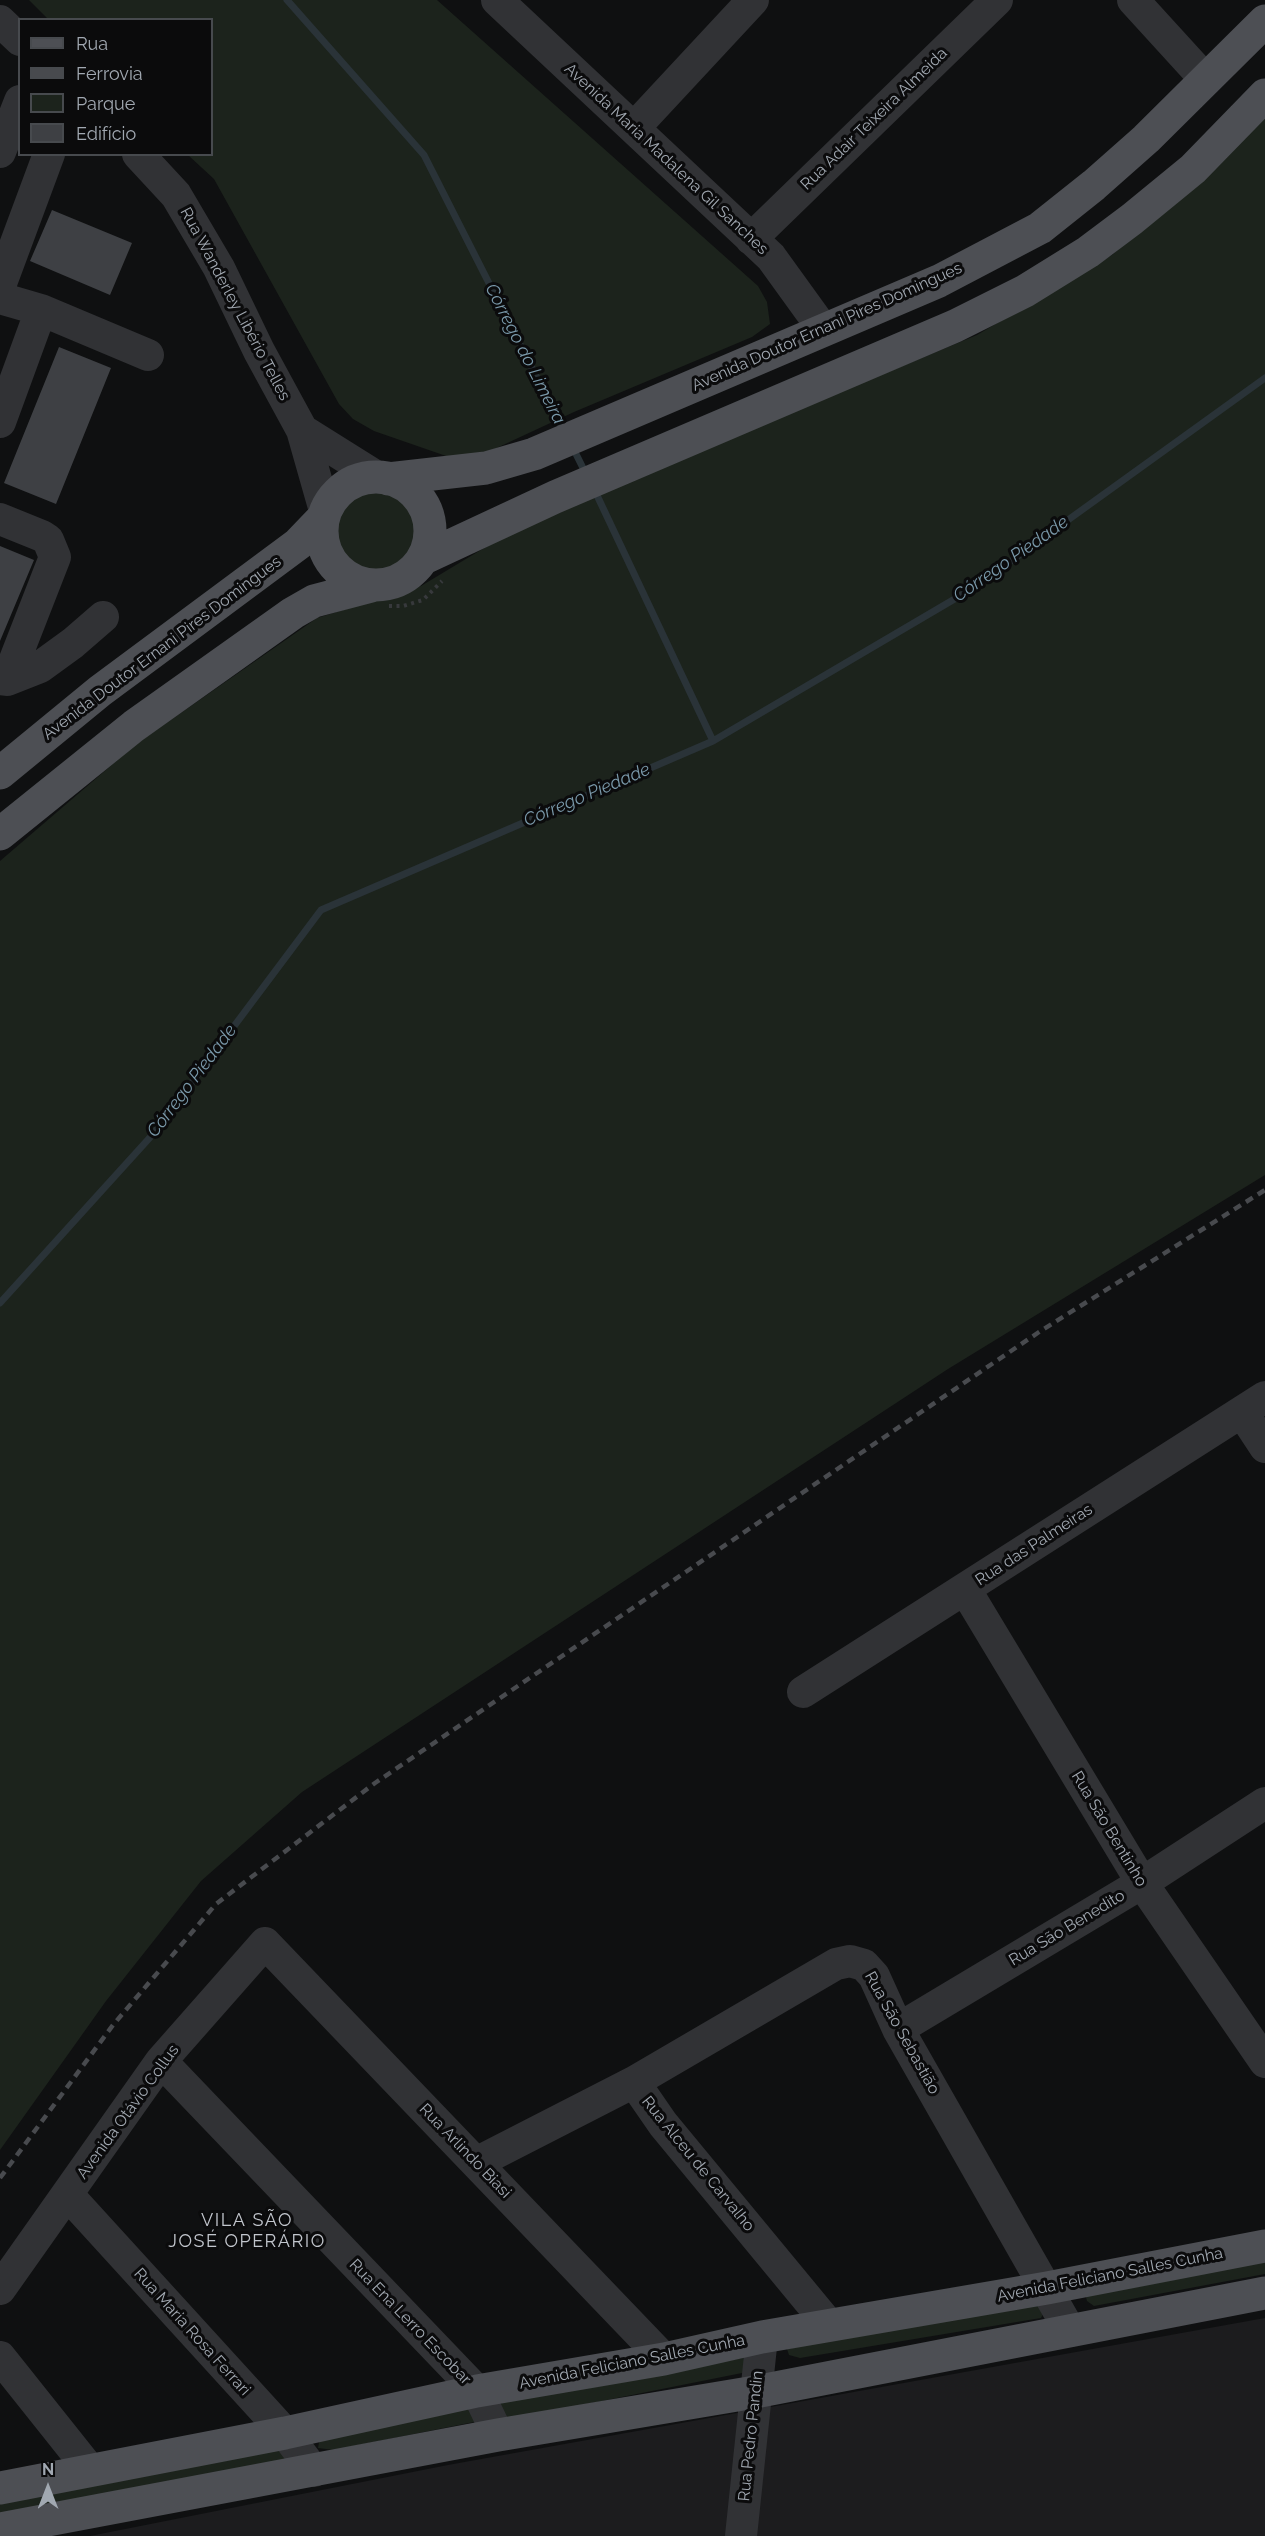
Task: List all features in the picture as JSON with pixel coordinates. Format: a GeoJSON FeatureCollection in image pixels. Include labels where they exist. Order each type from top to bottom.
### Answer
{"type":"FeatureCollection","features":[{"type":"Feature","properties":{"kind":"main road","name":"Avenida Doutor Ernani Pires Domingues"},"geometry":{"type":"LineString","coordinates":[[382,478],[486,468],[534,454],[939,281],[1040,228],[1094,185],[1265,21]]}},
{"type":"Feature","properties":{"kind":"main road"},"geometry":{"type":"LineString","coordinates":[[422,559],[555,497],[956,326],[1024,291],[1088,252],[1132,219],[1193,169],[1265,95]]}},
{"type":"Feature","properties":{"kind":"main road"},"geometry":{"type":"LineString","coordinates":[[0,834],[134,726],[293,613],[314,601],[371,586],[391,584],[409,574],[422,559],[430,540],[429,520],[421,501],[407,487],[382,478],[360,480],[346,486],[333,497],[324,515],[321,538],[327,555],[338,570],[353,581],[371,586]]}},
{"type":"Feature","properties":{"kind":"main road","name":"Avenida Doutor Ernani Pires Domingues"},"geometry":{"type":"LineString","coordinates":[[0,773],[100,691],[298,544],[324,515]]}},
{"type":"Feature","properties":{"kind":"main road","name":"Avenida Feliciano Salles Cunha"},"geometry":{"type":"LineString","coordinates":[[0,2487],[285,2433],[477,2391],[664,2359],[762,2337],[1047,2288],[1265,2246]]}},
{"type":"Feature","properties":{"kind":"main road"},"geometry":{"type":"LineString","coordinates":[[0,2529],[498,2435],[755,2392],[1265,2293]]}},
{"type":"Feature","properties":{"kind":"street","name":"Avenida Maria Madalena Gil Sanches"},"geometry":{"type":"LineString","coordinates":[[496,0],[771,257],[823,329]]}},
{"type":"Feature","properties":{"kind":"street"},"geometry":{"type":"LineString","coordinates":[[634,128],[753,0]]}},
{"type":"Feature","properties":{"kind":"street","name":"Rua Adair Teixeira Almeida"},"geometry":{"type":"LineString","coordinates":[[751,239],[997,0]]}},
{"type":"Feature","properties":{"kind":"street"},"geometry":{"type":"LineString","coordinates":[[1133,0],[1206,80]]}},
{"type":"Feature","properties":{"kind":"street"},"geometry":{"type":"LineString","coordinates":[[0,21],[18,38]]}},
{"type":"Feature","properties":{"kind":"street"},"geometry":{"type":"LineString","coordinates":[[0,152],[18,107]]}},
{"type":"Feature","properties":{"kind":"street","name":"Rua Wanderley Libério Telles"},"geometry":{"type":"LineString","coordinates":[[140,156],[176,195],[197,230],[302,430],[324,515]]}},
{"type":"Feature","properties":{"kind":"street"},"geometry":{"type":"LineString","coordinates":[[0,286],[45,164]]}},
{"type":"Feature","properties":{"kind":"street"},"geometry":{"type":"LineString","coordinates":[[0,298],[41,310],[148,355]]}},
{"type":"Feature","properties":{"kind":"street"},"geometry":{"type":"LineString","coordinates":[[0,422],[41,310]]}},
{"type":"Feature","properties":{"kind":"street"},"geometry":{"type":"LineString","coordinates":[[302,430],[382,478]]}},
{"type":"Feature","properties":{"kind":"street"},"geometry":{"type":"LineString","coordinates":[[0,519],[48,540],[55,557],[4,679]]}},
{"type":"Feature","properties":{"kind":"street"},"geometry":{"type":"LineString","coordinates":[[4,679],[40,667],[103,617]]}},
{"type":"Feature","properties":{"kind":"street"},"geometry":{"type":"LineString","coordinates":[[1254,1404],[1265,1447]]}},
{"type":"Feature","properties":{"kind":"street","name":"Rua das Palmeiras"},"geometry":{"type":"LineString","coordinates":[[803,1692],[1254,1404]]}},
{"type":"Feature","properties":{"kind":"street","name":"Rua São Bentinho"},"geometry":{"type":"LineString","coordinates":[[965,1589],[1142,1883],[1265,2061]]}},
{"type":"Feature","properties":{"kind":"street","name":"Rua São Benedito"},"geometry":{"type":"LineString","coordinates":[[898,2029],[1142,1883],[1265,1803]]}},
{"type":"Feature","properties":{"kind":"street","name":"Avenida Otávio Collus"},"geometry":{"type":"LineString","coordinates":[[0,2289],[161,2061],[266,1943]]}},
{"type":"Feature","properties":{"kind":"street","name":"Rua Arlindo Biasi"},"geometry":{"type":"LineString","coordinates":[[266,1943],[664,2359]]}},
{"type":"Feature","properties":{"kind":"street","name":"Rua São Sebastião"},"geometry":{"type":"LineString","coordinates":[[634,2082],[836,1964],[850,1961],[864,1965],[874,1976],[898,2029],[1070,2331]]}},
{"type":"Feature","properties":{"kind":"street","name":"Rua Ena Lerro Escobar"},"geometry":{"type":"LineString","coordinates":[[161,2061],[477,2391],[498,2435]]}},
{"type":"Feature","properties":{"kind":"street","name":"Rua Alceu de Carvalho"},"geometry":{"type":"LineString","coordinates":[[476,2163],[634,2082],[663,2124],[829,2325]]}},
{"type":"Feature","properties":{"kind":"street","name":"Rua Maria Rosa Ferrari"},"geometry":{"type":"LineString","coordinates":[[68,2195],[285,2433],[314,2471]]}},
{"type":"Feature","properties":{"kind":"street","name":"Rua Pedro Pandin"},"geometry":{"type":"LineString","coordinates":[[741,2536],[762,2337]]}},
{"type":"Feature","properties":{"kind":"street"},"geometry":{"type":"LineString","coordinates":[[0,2357],[90,2470]]}},
{"type":"Feature","properties":{"kind":"shaded area"},"geometry":{"type":"Polygon","coordinates":[[[1265,2318],[1265,2536],[90,2536],[448,2465],[1265,2318]]]}},
{"type":"Feature","properties":{"kind":"green space"},"geometry":{"type":"Polygon","coordinates":[[[29,0],[437,0],[758,286],[767,302],[770,324],[752,337],[574,412],[488,452],[449,457],[374,431],[353,419],[339,404],[214,179],[189,156],[213,156],[213,18],[47,18],[29,0]]]}},
{"type":"Feature","properties":{"kind":"green space"},"geometry":{"type":"Polygon","coordinates":[[[1265,116],[1265,1175],[948,1369],[302,1792],[201,1881],[106,2001],[0,2150],[0,861],[135,745],[317,618],[421,586],[529,521],[977,335],[1112,255],[1265,116]]]}},
{"type":"Feature","properties":{"kind":"green space"},"geometry":{"type":"Polygon","coordinates":[[[376,484],[394,487],[410,498],[421,514],[424,532],[421,550],[410,566],[394,577],[376,580],[358,577],[342,566],[331,550],[328,532],[331,514],[342,498],[358,487],[376,484]]]}},
{"type":"Feature","properties":{"kind":"green space"},"geometry":{"type":"Polygon","coordinates":[[[1265,2251],[1265,2274],[1094,2306],[1087,2301],[1085,2293],[1265,2251]]]}},
{"type":"Feature","properties":{"kind":"green space"},"geometry":{"type":"Polygon","coordinates":[[[1041,2298],[1047,2306],[1041,2318],[800,2358],[789,2355],[787,2349],[1041,2298]]]}},
{"type":"Feature","properties":{"kind":"green space"},"geometry":{"type":"Polygon","coordinates":[[[749,2357],[752,2371],[507,2420],[497,2410],[503,2401],[749,2357]]]}},
{"type":"Feature","properties":{"kind":"green space"},"geometry":{"type":"Polygon","coordinates":[[[474,2407],[478,2416],[474,2422],[334,2450],[318,2448],[320,2437],[474,2407]]]}},
{"type":"Feature","properties":{"kind":"green space"},"geometry":{"type":"Polygon","coordinates":[[[281,2442],[288,2461],[0,2519],[0,2496],[281,2442]]]}},
{"type":"Feature","properties":{"kind":"building"},"geometry":{"type":"Polygon","coordinates":[[[52,210],[132,243],[110,295],[30,261],[52,210]]]}},
{"type":"Feature","properties":{"kind":"building"},"geometry":{"type":"Polygon","coordinates":[[[59,347],[111,368],[56,504],[4,483],[59,347]]]}},
{"type":"Feature","properties":{"kind":"building"},"geometry":{"type":"Polygon","coordinates":[[[0,546],[34,560],[0,641],[0,546]]]}},
{"type":"Feature","properties":{"kind":"waterway","name":"Córrego do Limeira"},"geometry":{"type":"LineString","coordinates":[[287,0],[424,155],[564,431]]}},
{"type":"Feature","properties":{"kind":"waterway","name":"Córrego Piedade"},"geometry":{"type":"LineString","coordinates":[[0,1303],[154,1133],[321,910],[713,741],[975,587],[1265,378]]}},
{"type":"Feature","properties":{"kind":"waterway","name":"Córrego do Limeira"},"geometry":{"type":"LineString","coordinates":[[572,446],[586,474]]}},
{"type":"Feature","properties":{"kind":"waterway","name":"Córrego do Limeira"},"geometry":{"type":"LineString","coordinates":[[594,489],[713,741]]}},
{"type":"Feature","properties":{"kind":"railway"},"geometry":{"type":"LineString","coordinates":[[0,2178],[113,2025],[216,1904],[375,1783],[1039,1332],[1265,1190]]}},
{"type":"Feature","properties":{"kind":"district","name":"VILA SÃO JOSÉ OPERÁRIO"},"geometry":{"type":"Point","coordinates":[247,2231]}}]}
